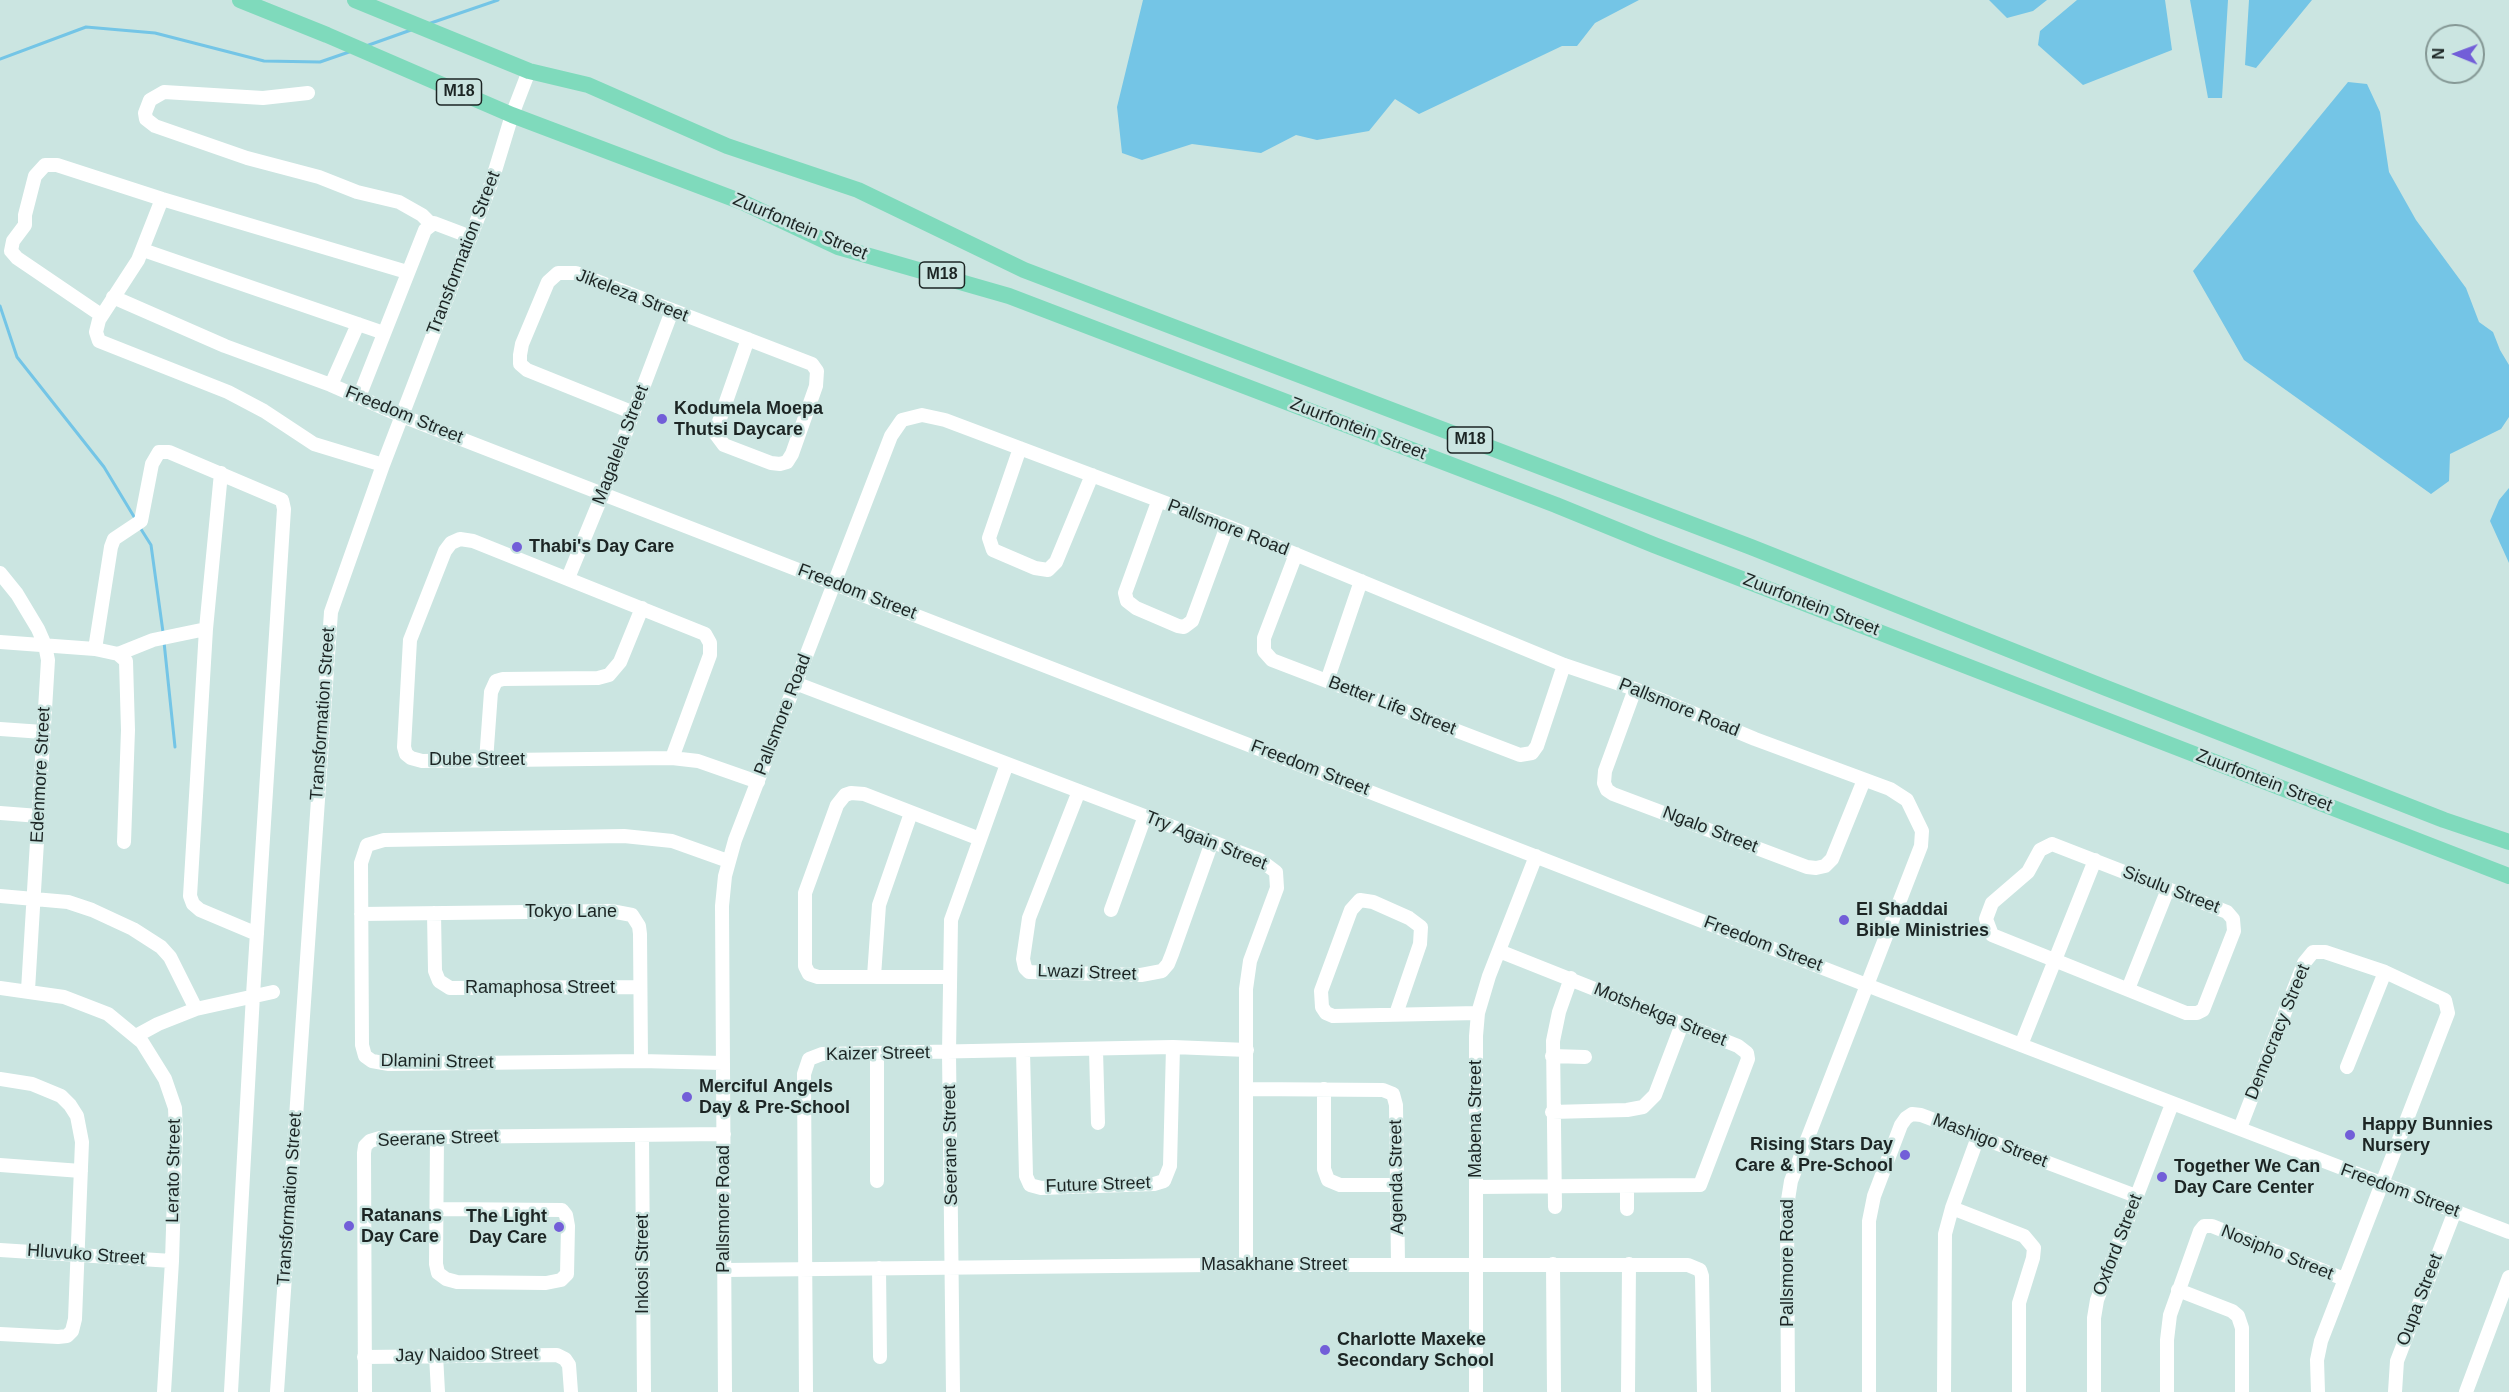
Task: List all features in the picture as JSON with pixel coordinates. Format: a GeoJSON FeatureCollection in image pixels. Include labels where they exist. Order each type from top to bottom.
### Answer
{"type":"FeatureCollection","features":[{"type":"Feature","properties":{"kind":"main road","name":"Zuurfontein Street"},"geometry":{"type":"LineString","coordinates":[[240,0],[327,35],[512,116],[741,202],[850,251],[969,282],[1010,296],[1556,505],[2509,876]]}},
{"type":"Feature","properties":{"kind":"main road","name":"Zuurfontein Street"},"geometry":{"type":"LineString","coordinates":[[355,0],[529,71],[588,85],[727,146],[846,185],[1024,270],[1751,547],[2444,820],[2509,842]]}},
{"type":"Feature","properties":{"kind":"street","name":"Transformation Street"},"geometry":{"type":"LineString","coordinates":[[277,1392],[328,627],[335,598],[383,465],[491,184],[529,71]]}},
{"type":"Feature","properties":{"kind":"street"},"geometry":{"type":"LineString","coordinates":[[308,93],[263,98],[164,92],[150,100],[145,113],[146,119],[155,126],[247,158],[319,177],[357,192],[399,202],[422,215],[431,224],[439,224],[471,237]]}},
{"type":"Feature","properties":{"kind":"street"},"geometry":{"type":"LineString","coordinates":[[102,315],[16,258],[11,251],[13,241],[25,225],[25,214],[37,172],[45,165],[57,165],[162,199],[407,272]]}},
{"type":"Feature","properties":{"kind":"street"},"geometry":{"type":"LineString","coordinates":[[162,199],[134,269],[102,315],[96,333],[99,341],[228,392],[264,411],[314,444],[383,465]]}},
{"type":"Feature","properties":{"kind":"street"},"geometry":{"type":"LineString","coordinates":[[359,397],[407,272],[425,230],[431,224]]}},
{"type":"Feature","properties":{"kind":"street"},"geometry":{"type":"LineString","coordinates":[[143,250],[384,333]]}},
{"type":"Feature","properties":{"kind":"street","name":"Jikeleza Street"},"geometry":{"type":"LineString","coordinates":[[634,412],[527,370],[520,359],[522,344],[548,282],[558,273],[576,273],[808,362],[817,371],[816,386],[792,454],[787,462],[771,464],[724,445],[715,434],[748,339]]}},
{"type":"Feature","properties":{"kind":"street","name":"Freedom Street"},"geometry":{"type":"LineString","coordinates":[[113,297],[225,346],[332,385],[402,416],[2172,1104],[2509,1232]]}},
{"type":"Feature","properties":{"kind":"street","name":"Magalela Street"},"geometry":{"type":"LineString","coordinates":[[568,578],[672,311]]}},
{"type":"Feature","properties":{"kind":"street"},"geometry":{"type":"LineString","coordinates":[[332,385],[358,324]]}},
{"type":"Feature","properties":{"kind":"street","name":"Pallsmore Road"},"geometry":{"type":"LineString","coordinates":[[725,1392],[722,906],[728,861],[891,436],[902,420],[914,416],[932,417],[1227,526],[1564,665],[1635,689],[1890,789],[1907,800],[1922,831],[1921,846],[1791,1181],[1787,1206],[1788,1392]]}},
{"type":"Feature","properties":{"kind":"street"},"geometry":{"type":"LineString","coordinates":[[1020,448],[989,538],[993,550],[1035,568],[1047,570],[1056,562],[1092,475]]}},
{"type":"Feature","properties":{"kind":"street"},"geometry":{"type":"LineString","coordinates":[[95,649],[111,547],[114,539],[141,521],[156,454],[163,451],[169,452],[279,498],[284,505],[231,1392]]}},
{"type":"Feature","properties":{"kind":"street"},"geometry":{"type":"LineString","coordinates":[[220,473],[206,629],[190,896],[193,904],[200,910],[257,934]]}},
{"type":"Feature","properties":{"kind":"street"},"geometry":{"type":"LineString","coordinates":[[1158,502],[1125,593],[1127,602],[1136,608],[1178,626],[1184,627],[1192,621],[1227,526]]}},
{"type":"Feature","properties":{"kind":"street","name":"Dube Street"},"geometry":{"type":"LineString","coordinates":[[568,578],[473,541],[460,539],[451,543],[445,551],[410,640],[404,747],[408,756],[417,760],[672,758],[709,764],[758,782]]}},
{"type":"Feature","properties":{"kind":"street","name":"Better Life Street"},"geometry":{"type":"LineString","coordinates":[[1296,554],[1264,638],[1264,651],[1272,660],[1524,755],[1532,753],[1537,746],[1564,665]]}},
{"type":"Feature","properties":{"kind":"street","name":"Edenmore Street"},"geometry":{"type":"LineString","coordinates":[[0,573],[17,594],[45,645],[48,669],[28,990]]}},
{"type":"Feature","properties":{"kind":"street"},"geometry":{"type":"LineString","coordinates":[[568,578],[695,628],[708,638],[710,655],[672,758]]}},
{"type":"Feature","properties":{"kind":"street"},"geometry":{"type":"LineString","coordinates":[[1327,681],[1361,581]]}},
{"type":"Feature","properties":{"kind":"street"},"geometry":{"type":"LineString","coordinates":[[486,760],[491,692],[496,681],[598,678],[609,675],[620,662],[642,608]]}},
{"type":"Feature","properties":{"kind":"street"},"geometry":{"type":"LineString","coordinates":[[118,654],[153,640],[206,629]]}},
{"type":"Feature","properties":{"kind":"street"},"geometry":{"type":"LineString","coordinates":[[0,642],[95,649],[118,654],[126,660],[128,761],[124,842]]}},
{"type":"Feature","properties":{"kind":"street","name":"Try Again Street"},"geometry":{"type":"LineString","coordinates":[[795,683],[1266,863],[1276,872],[1278,879],[1275,896],[1247,974],[1246,1265]]}},
{"type":"Feature","properties":{"kind":"street","name":"Ngalo Street"},"geometry":{"type":"LineString","coordinates":[[1635,689],[1605,771],[1604,783],[1607,790],[1613,794],[1807,867],[1816,868],[1825,866],[1832,859],[1864,780]]}},
{"type":"Feature","properties":{"kind":"street"},"geometry":{"type":"LineString","coordinates":[[0,729],[43,732]]}},
{"type":"Feature","properties":{"kind":"street","name":"Seerane Street"},"geometry":{"type":"LineString","coordinates":[[953,1392],[949,1053],[951,920],[1007,764]]}},
{"type":"Feature","properties":{"kind":"street","name":"Lwazi Street"},"geometry":{"type":"LineString","coordinates":[[1079,791],[1029,918],[1023,959],[1025,968],[1029,972],[1141,975],[1162,971],[1172,954],[1212,842]]}},
{"type":"Feature","properties":{"kind":"street"},"geometry":{"type":"LineString","coordinates":[[950,977],[818,977],[806,971],[805,893],[808,878],[837,805],[845,795],[851,793],[864,794],[980,839]]}},
{"type":"Feature","properties":{"kind":"street"},"geometry":{"type":"LineString","coordinates":[[0,813],[39,816]]}},
{"type":"Feature","properties":{"kind":"street"},"geometry":{"type":"LineString","coordinates":[[874,976],[879,905],[911,813]]}},
{"type":"Feature","properties":{"kind":"street"},"geometry":{"type":"LineString","coordinates":[[1112,910],[1145,816]]}},
{"type":"Feature","properties":{"kind":"street","name":"Dlamini Street"},"geometry":{"type":"LineString","coordinates":[[723,1063],[641,1061],[389,1064],[372,1061],[365,1056],[362,1045],[361,863],[367,845],[384,840],[633,836],[672,841],[728,861]]}},
{"type":"Feature","properties":{"kind":"street","name":"Sisulu Street"},"geometry":{"type":"LineString","coordinates":[[2052,844],[2095,860],[2221,908],[2233,919],[2234,931],[2206,1004],[2197,1013],[2186,1013],[1992,935],[1986,925],[1988,909],[1997,896],[2028,872],[2044,847],[2052,844]]}},
{"type":"Feature","properties":{"kind":"street","name":"Mabena Street"},"geometry":{"type":"LineString","coordinates":[[1476,1392],[1476,1036],[1478,1013],[1489,975],[1536,856]]}},
{"type":"Feature","properties":{"kind":"street"},"geometry":{"type":"LineString","coordinates":[[2021,1045],[2095,860]]}},
{"type":"Feature","properties":{"kind":"street"},"geometry":{"type":"LineString","coordinates":[[2128,989],[2168,889]]}},
{"type":"Feature","properties":{"kind":"street"},"geometry":{"type":"LineString","coordinates":[[0,896],[68,902],[147,938],[170,957],[196,1009]]}},
{"type":"Feature","properties":{"kind":"street"},"geometry":{"type":"LineString","coordinates":[[1396,1014],[1420,944],[1421,927],[1400,914],[1372,902],[1360,900],[1351,910],[1322,991],[1322,1007],[1326,1013],[1333,1016],[1478,1013]]}},
{"type":"Feature","properties":{"kind":"street","name":"Tokyo Lane"},"geometry":{"type":"LineString","coordinates":[[361,914],[611,911],[626,913],[636,920],[640,934],[641,1061]]}},
{"type":"Feature","properties":{"kind":"street","name":"Ramaphosa Street"},"geometry":{"type":"LineString","coordinates":[[434,913],[435,971],[439,981],[450,988],[640,987]]}},
{"type":"Feature","properties":{"kind":"street","name":"Motshekga Street"},"geometry":{"type":"LineString","coordinates":[[1477,1187],[1627,1188],[1700,1185],[1747,1064],[1747,1053],[1743,1049],[1499,951]]}},
{"type":"Feature","properties":{"kind":"street","name":"Democracy Street"},"geometry":{"type":"LineString","coordinates":[[2240,1128],[2308,956],[2313,952],[2325,951],[2385,972],[2441,996],[2447,1004],[2448,1013],[2381,1184]]}},
{"type":"Feature","properties":{"kind":"street"},"geometry":{"type":"LineString","coordinates":[[2347,1067],[2385,972]]}},
{"type":"Feature","properties":{"kind":"street"},"geometry":{"type":"LineString","coordinates":[[1555,1207],[1552,1056],[1555,1027],[1571,978]]}},
{"type":"Feature","properties":{"kind":"street","name":"Lerato Street"},"geometry":{"type":"LineString","coordinates":[[0,988],[28,990],[64,997],[95,1008],[120,1022],[136,1036],[157,1064],[174,1108],[176,1132],[165,1392]]}},
{"type":"Feature","properties":{"kind":"street"},"geometry":{"type":"LineString","coordinates":[[136,1036],[158,1024],[196,1009],[273,992]]}},
{"type":"Feature","properties":{"kind":"street"},"geometry":{"type":"LineString","coordinates":[[1552,1112],[1627,1110],[1643,1107],[1655,1095],[1682,1024]]}},
{"type":"Feature","properties":{"kind":"street","name":"Kaizer Street"},"geometry":{"type":"LineString","coordinates":[[806,1392],[805,1067],[809,1059],[817,1055],[1173,1047],[1246,1050]]}},
{"type":"Feature","properties":{"kind":"street","name":"Future Street"},"geometry":{"type":"LineString","coordinates":[[1023,1051],[1026,1176],[1030,1185],[1041,1188],[1154,1184],[1164,1181],[1170,1166],[1173,1047]]}},
{"type":"Feature","properties":{"kind":"street"},"geometry":{"type":"LineString","coordinates":[[1096,1050],[1098,1124]]}},
{"type":"Feature","properties":{"kind":"street"},"geometry":{"type":"LineString","coordinates":[[877,1054],[877,1181]]}},
{"type":"Feature","properties":{"kind":"street"},"geometry":{"type":"LineString","coordinates":[[1552,1056],[1585,1057]]}},
{"type":"Feature","properties":{"kind":"street"},"geometry":{"type":"LineString","coordinates":[[0,1079],[42,1087],[61,1096],[70,1105],[80,1127],[81,1170],[75,1319],[70,1334],[52,1337],[0,1334]]}},
{"type":"Feature","properties":{"kind":"street","name":"Agenda Street"},"geometry":{"type":"LineString","coordinates":[[1246,1089],[1383,1090],[1393,1094],[1396,1105],[1398,1264]]}},
{"type":"Feature","properties":{"kind":"street"},"geometry":{"type":"LineString","coordinates":[[1323,1089],[1324,1169],[1328,1180],[1340,1185],[1398,1185]]}},
{"type":"Feature","properties":{"kind":"street","name":"Oxford Street"},"geometry":{"type":"LineString","coordinates":[[2094,1392],[2095,1306],[2172,1104]]}},
{"type":"Feature","properties":{"kind":"street","name":"Mashigo Street"},"geometry":{"type":"LineString","coordinates":[[1869,1392],[1869,1221],[1874,1196],[1901,1125],[1912,1114],[1921,1114],[2136,1196]]}},
{"type":"Feature","properties":{"kind":"street","name":"Seerane Street"},"geometry":{"type":"LineString","coordinates":[[365,1392],[365,1146],[376,1138],[724,1134]]}},
{"type":"Feature","properties":{"kind":"street","name":"Inkosi Street"},"geometry":{"type":"LineString","coordinates":[[642,1135],[644,1392]]}},
{"type":"Feature","properties":{"kind":"street"},"geometry":{"type":"LineString","coordinates":[[436,1137],[436,1264],[438,1273],[446,1279],[457,1282],[546,1283],[561,1280],[567,1274],[568,1226],[566,1215],[562,1210],[437,1209]]}},
{"type":"Feature","properties":{"kind":"street"},"geometry":{"type":"LineString","coordinates":[[1944,1392],[1945,1241],[1952,1208],[1978,1137]]}},
{"type":"Feature","properties":{"kind":"street"},"geometry":{"type":"LineString","coordinates":[[0,1165],[81,1170]]}},
{"type":"Feature","properties":{"kind":"street"},"geometry":{"type":"LineString","coordinates":[[2318,1392],[2319,1347],[2381,1184]]}},
{"type":"Feature","properties":{"kind":"street"},"geometry":{"type":"LineString","coordinates":[[1627,1188],[1627,1209]]}},
{"type":"Feature","properties":{"kind":"street"},"geometry":{"type":"LineString","coordinates":[[1952,1208],[2024,1236],[2034,1248],[2019,1303],[2019,1392]]}},
{"type":"Feature","properties":{"kind":"street","name":"Oupa Street"},"geometry":{"type":"LineString","coordinates":[[2395,1392],[2397,1360],[2455,1211]]}},
{"type":"Feature","properties":{"kind":"street","name":"Nosipho Street"},"geometry":{"type":"LineString","coordinates":[[2167,1392],[2168,1328],[2178,1290],[2200,1231],[2207,1226],[2344,1279]]}},
{"type":"Feature","properties":{"kind":"street","name":"Hluvuko Street"},"geometry":{"type":"LineString","coordinates":[[0,1250],[172,1261]]}},
{"type":"Feature","properties":{"kind":"street"},"geometry":{"type":"LineString","coordinates":[[1553,1264],[1554,1392]]}},
{"type":"Feature","properties":{"kind":"street"},"geometry":{"type":"LineString","coordinates":[[1628,1392],[1629,1264]]}},
{"type":"Feature","properties":{"kind":"street","name":"Masakhane Street"},"geometry":{"type":"LineString","coordinates":[[725,1270],[953,1266],[1688,1265],[1700,1270],[1702,1276],[1704,1392]]}},
{"type":"Feature","properties":{"kind":"street"},"geometry":{"type":"LineString","coordinates":[[879,1268],[880,1357]]}},
{"type":"Feature","properties":{"kind":"street"},"geometry":{"type":"LineString","coordinates":[[2466,1392],[2509,1277]]}},
{"type":"Feature","properties":{"kind":"street"},"geometry":{"type":"LineString","coordinates":[[2178,1290],[2232,1311],[2238,1316],[2242,1328],[2242,1392]]}},
{"type":"Feature","properties":{"kind":"street","name":"Jay Naidoo Street"},"geometry":{"type":"LineString","coordinates":[[364,1357],[551,1354],[562,1357],[568,1362],[571,1392]]}},
{"type":"Feature","properties":{"kind":"street"},"geometry":{"type":"LineString","coordinates":[[436,1355],[438,1392]]}},
{"type":"Feature","properties":{"kind":"water"},"geometry":{"type":"Polygon","coordinates":[[[1143,0],[1639,0],[1595,23],[1577,46],[1562,46],[1419,114],[1395,99],[1369,131],[1317,140],[1296,135],[1261,153],[1192,144],[1142,160],[1122,153],[1117,107],[1143,0]]]}},
{"type":"Feature","properties":{"kind":"water"},"geometry":{"type":"Polygon","coordinates":[[[1989,0],[2047,0],[2033,11],[2007,18],[1989,0]]]}},
{"type":"Feature","properties":{"kind":"water"},"geometry":{"type":"Polygon","coordinates":[[[2077,0],[2165,0],[2172,50],[2083,85],[2038,45],[2040,31],[2077,0]]]}},
{"type":"Feature","properties":{"kind":"water"},"geometry":{"type":"Polygon","coordinates":[[[2190,0],[2228,0],[2222,98],[2208,98],[2190,0]]]}},
{"type":"Feature","properties":{"kind":"water"},"geometry":{"type":"Polygon","coordinates":[[[2249,0],[2312,0],[2256,68],[2245,65],[2249,0]]]}},
{"type":"Feature","properties":{"kind":"water"},"geometry":{"type":"Polygon","coordinates":[[[2348,82],[2367,84],[2380,112],[2389,172],[2416,220],[2466,288],[2479,322],[2493,332],[2509,365],[2509,417],[2501,429],[2450,454],[2449,481],[2431,494],[2244,360],[2193,271],[2348,82]]]}},
{"type":"Feature","properties":{"kind":"water"},"geometry":{"type":"Polygon","coordinates":[[[2509,488],[2509,563],[2490,521],[2499,500],[2509,488]]]}},
{"type":"Feature","properties":{"kind":"waterway"},"geometry":{"type":"LineString","coordinates":[[428,24],[498,0]]}},
{"type":"Feature","properties":{"kind":"waterway"},"geometry":{"type":"LineString","coordinates":[[0,59],[86,27],[155,33],[264,61],[320,62],[349,52]]}},
{"type":"Feature","properties":{"kind":"waterway"},"geometry":{"type":"LineString","coordinates":[[366,46],[411,30]]}},
{"type":"Feature","properties":{"kind":"waterway"},"geometry":{"type":"LineString","coordinates":[[0,306],[17,357],[104,467],[136,520]]}},
{"type":"Feature","properties":{"kind":"waterway"},"geometry":{"type":"LineString","coordinates":[[139,526],[151,545],[163,632]]}},
{"type":"Feature","properties":{"kind":"waterway"},"geometry":{"type":"LineString","coordinates":[[164,642],[175,747]]}},
{"type":"Feature","properties":{"kind":"place","name":"Kodumela Moepa Thutsi Daycare"},"geometry":{"type":"Point","coordinates":[662,419]}},
{"type":"Feature","properties":{"kind":"place","name":"Thabi's Day Care"},"geometry":{"type":"Point","coordinates":[517,547]}},
{"type":"Feature","properties":{"kind":"place","name":"El Shaddai Bible Ministries"},"geometry":{"type":"Point","coordinates":[1844,920]}},
{"type":"Feature","properties":{"kind":"place","name":"Merciful Angels Day & Pre-School"},"geometry":{"type":"Point","coordinates":[687,1097]}},
{"type":"Feature","properties":{"kind":"place","name":"Happy Bunnies Nursery"},"geometry":{"type":"Point","coordinates":[2350,1135]}},
{"type":"Feature","properties":{"kind":"place","name":"Rising Stars Day Care & Pre-School"},"geometry":{"type":"Point","coordinates":[1905,1155]}},
{"type":"Feature","properties":{"kind":"place","name":"Together We Can Day Care Center"},"geometry":{"type":"Point","coordinates":[2162,1177]}},
{"type":"Feature","properties":{"kind":"place","name":"Ratanans Day Care"},"geometry":{"type":"Point","coordinates":[349,1226]}},
{"type":"Feature","properties":{"kind":"place","name":"The Light Day Care"},"geometry":{"type":"Point","coordinates":[559,1227]}},
{"type":"Feature","properties":{"kind":"place","name":"Charlotte Maxeke Secondary School"},"geometry":{"type":"Point","coordinates":[1325,1350]}}]}
